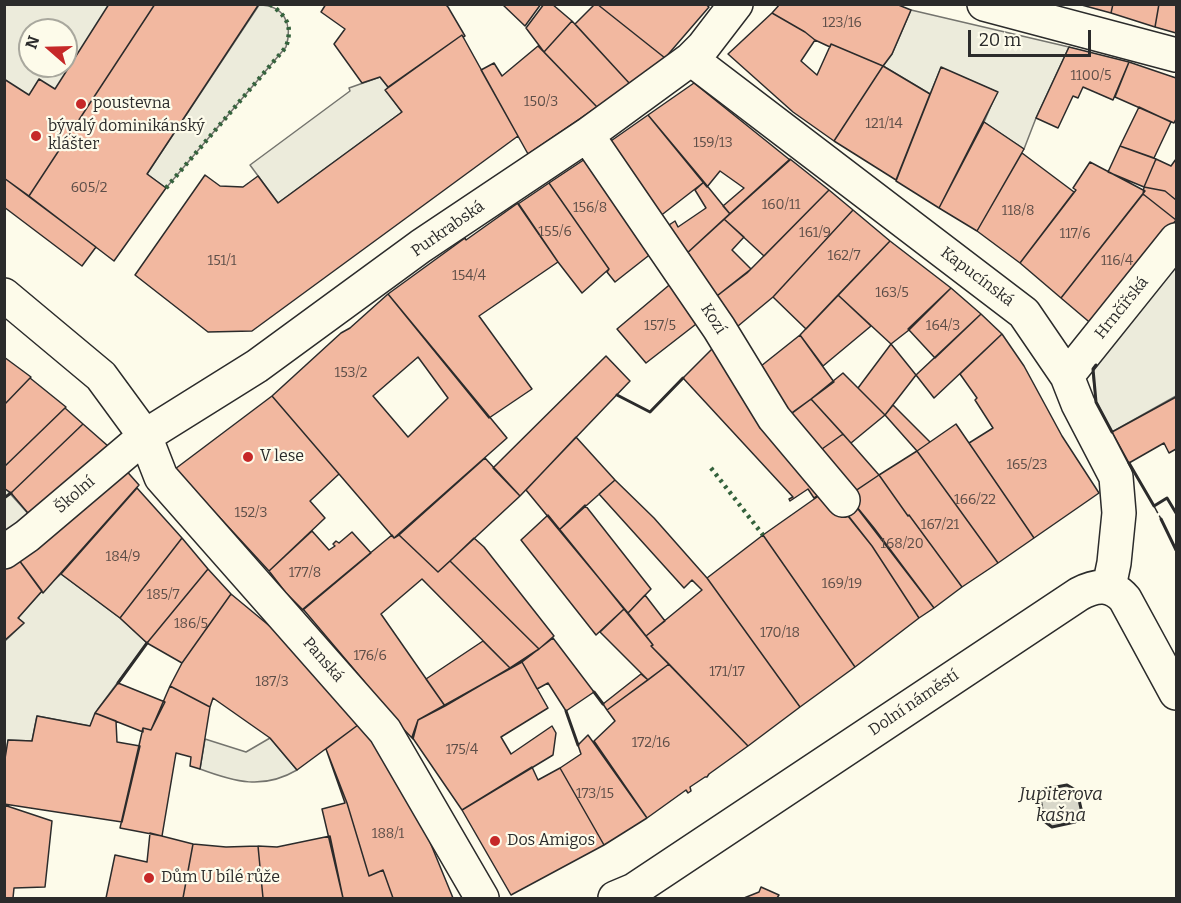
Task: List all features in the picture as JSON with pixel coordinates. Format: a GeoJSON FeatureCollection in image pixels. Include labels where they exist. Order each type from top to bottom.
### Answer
{"type":"FeatureCollection","features":[{"type":"Feature","properties":{"kind":"street","name":"Purkrabská"},"geometry":{"type":"LineString","coordinates":[[145,436],[257,366],[421,246],[587,135],[691,59],[736,4]]}},
{"type":"Feature","properties":{"kind":"street"},"geometry":{"type":"LineString","coordinates":[[984,4],[1176,55]]}},
{"type":"Feature","properties":{"kind":"street","name":"Kapucínská"},"geometry":{"type":"LineString","coordinates":[[691,59],[1024,313],[1067,376],[1078,404],[1116,477],[1119,513],[1114,563],[1108,587]]}},
{"type":"Feature","properties":{"kind":"street","name":"Kozí"},"geometry":{"type":"LineString","coordinates":[[587,135],[719,328],[774,418],[843,500]]}},
{"type":"Feature","properties":{"kind":"street","name":"Hrnčířská"},"geometry":{"type":"LineString","coordinates":[[1067,376],[1176,240]]}},
{"type":"Feature","properties":{"kind":"street","name":"Panská"},"geometry":{"type":"LineString","coordinates":[[4,294],[101,376],[145,436],[161,477],[385,731],[482,898]]}},
{"type":"Feature","properties":{"kind":"street","name":"Školní"},"geometry":{"type":"LineString","coordinates":[[4,552],[27,536],[145,436]]}},
{"type":"Feature","properties":{"kind":"street"},"geometry":{"type":"LineString","coordinates":[[1108,587],[1119,592],[1125,599],[1176,693]]}},
{"type":"Feature","properties":{"kind":"street","name":"Dolní náměstí"},"geometry":{"type":"LineString","coordinates":[[615,898],[644,883],[1079,594],[1091,588],[1108,587]]}},
{"type":"Feature","properties":{"kind":"shaded area"},"geometry":{"type":"Polygon","coordinates":[[[4,5],[137,5],[52,133],[5,102],[4,5]]]}},
{"type":"Feature","properties":{"kind":"shaded area"},"geometry":{"type":"Polygon","coordinates":[[[259,5],[275,8],[284,17],[288,31],[286,47],[166,188],[147,174],[259,5]]]}},
{"type":"Feature","properties":{"kind":"shaded area"},"geometry":{"type":"Polygon","coordinates":[[[911,10],[1069,47],[1024,149],[984,122],[997,92],[941,68],[930,94],[883,66],[892,54],[911,10]]]}},
{"type":"Feature","properties":{"kind":"shaded area"},"geometry":{"type":"Polygon","coordinates":[[[380,77],[388,87],[386,90],[402,112],[278,203],[250,165],[350,91],[349,88],[380,77]]]}},
{"type":"Feature","properties":{"kind":"shaded area"},"geometry":{"type":"Polygon","coordinates":[[[1176,263],[1176,396],[1112,432],[1096,402],[1092,369],[1176,263]]]}},
{"type":"Feature","properties":{"kind":"shaded area"},"geometry":{"type":"Polygon","coordinates":[[[5,488],[33,519],[5,540],[5,488]]]}},
{"type":"Feature","properties":{"kind":"shaded area"},"geometry":{"type":"Polygon","coordinates":[[[61,574],[120,618],[147,643],[98,709],[90,726],[37,716],[32,741],[8,740],[5,765],[5,641],[24,623],[18,618],[61,574]]]}},
{"type":"Feature","properties":{"kind":"shaded area"},"geometry":{"type":"Polygon","coordinates":[[[270,738],[297,770],[272,780],[249,782],[200,769],[205,739],[246,752],[270,738]]]}},
{"type":"Feature","properties":{"kind":"water","name":"Jupiterova kašna"},"geometry":{"type":"Polygon","coordinates":[[[1067,785],[1077,791],[1082,813],[1075,822],[1052,827],[1044,821],[1040,798],[1045,789],[1067,785]]]}},
{"type":"Feature","properties":{"kind":"building","name":"bývalý dominikánský klášter"},"geometry":{"type":"Polygon","coordinates":[[[109,4],[155,4],[29,196],[4,178],[4,79],[29,95],[39,79],[55,89],[62,78],[78,78],[78,53],[109,4]]]}},
{"type":"Feature","properties":{"kind":"building"},"geometry":{"type":"Polygon","coordinates":[[[155,4],[259,4],[147,174],[166,188],[114,261],[29,196],[155,4]]]}},
{"type":"Feature","properties":{"kind":"building"},"geometry":{"type":"Polygon","coordinates":[[[326,4],[445,4],[465,36],[462,35],[388,87],[380,77],[362,83],[334,44],[345,29],[321,12],[326,4]]]}},
{"type":"Feature","properties":{"kind":"building"},"geometry":{"type":"Polygon","coordinates":[[[502,4],[541,4],[525,26],[502,4]]]}},
{"type":"Feature","properties":{"kind":"building"},"geometry":{"type":"Polygon","coordinates":[[[544,4],[552,4],[572,21],[544,52],[526,28],[544,4]]]}},
{"type":"Feature","properties":{"kind":"building"},"geometry":{"type":"Polygon","coordinates":[[[595,4],[665,58],[630,84],[575,24],[595,4]]]}},
{"type":"Feature","properties":{"kind":"building"},"geometry":{"type":"Polygon","coordinates":[[[597,4],[705,4],[709,7],[665,58],[597,4]]]}},
{"type":"Feature","properties":{"kind":"building"},"geometry":{"type":"Polygon","coordinates":[[[780,4],[896,4],[911,10],[892,54],[883,66],[831,44],[830,47],[815,40],[772,13],[780,4]]]}},
{"type":"Feature","properties":{"kind":"building"},"geometry":{"type":"Polygon","coordinates":[[[1078,4],[1113,4],[1111,13],[1078,4]]]}},
{"type":"Feature","properties":{"kind":"building"},"geometry":{"type":"Polygon","coordinates":[[[1113,4],[1159,4],[1155,27],[1111,13],[1113,4]]]}},
{"type":"Feature","properties":{"kind":"building"},"geometry":{"type":"Polygon","coordinates":[[[1159,4],[1176,4],[1176,33],[1155,27],[1159,4]]]}},
{"type":"Feature","properties":{"kind":"building"},"geometry":{"type":"Polygon","coordinates":[[[772,13],[815,40],[801,61],[817,75],[831,44],[883,66],[834,141],[793,112],[728,54],[772,13]]]}},
{"type":"Feature","properties":{"kind":"building"},"geometry":{"type":"Polygon","coordinates":[[[572,21],[630,84],[597,107],[544,52],[572,21]]]}},
{"type":"Feature","properties":{"kind":"building"},"geometry":{"type":"Polygon","coordinates":[[[462,35],[518,136],[252,331],[208,332],[135,275],[205,175],[220,186],[243,187],[258,176],[278,203],[402,112],[385,90],[462,35]]]}},
{"type":"Feature","properties":{"kind":"building"},"geometry":{"type":"Polygon","coordinates":[[[538,46],[597,107],[528,154],[481,70],[494,63],[502,76],[538,46]]]}},
{"type":"Feature","properties":{"kind":"building"},"geometry":{"type":"Polygon","coordinates":[[[1069,47],[1129,62],[1113,100],[1083,87],[1078,98],[1073,96],[1058,128],[1036,118],[1069,47]]]}},
{"type":"Feature","properties":{"kind":"building"},"geometry":{"type":"Polygon","coordinates":[[[1129,62],[1176,78],[1176,119],[1174,123],[1115,97],[1129,62]]]}},
{"type":"Feature","properties":{"kind":"building"},"geometry":{"type":"Polygon","coordinates":[[[883,66],[930,94],[896,180],[834,141],[883,66]]]}},
{"type":"Feature","properties":{"kind":"building"},"geometry":{"type":"Polygon","coordinates":[[[941,67],[998,92],[939,208],[896,181],[941,67]]]}},
{"type":"Feature","properties":{"kind":"building"},"geometry":{"type":"Polygon","coordinates":[[[694,83],[790,160],[730,214],[723,206],[744,188],[720,171],[707,187],[648,115],[694,83]]]}},
{"type":"Feature","properties":{"kind":"building"},"geometry":{"type":"Polygon","coordinates":[[[1139,107],[1171,122],[1154,158],[1120,146],[1139,107]]]}},
{"type":"Feature","properties":{"kind":"building"},"geometry":{"type":"Polygon","coordinates":[[[648,115],[704,182],[659,217],[608,143],[648,115]]]}},
{"type":"Feature","properties":{"kind":"building"},"geometry":{"type":"Polygon","coordinates":[[[984,122],[1024,149],[977,231],[939,208],[984,122]]]}},
{"type":"Feature","properties":{"kind":"building"},"geometry":{"type":"Polygon","coordinates":[[[1120,146],[1156,159],[1144,187],[1108,172],[1120,146]]]}},
{"type":"Feature","properties":{"kind":"building"},"geometry":{"type":"Polygon","coordinates":[[[1022,153],[1074,192],[1020,263],[977,231],[1022,153]]]}},
{"type":"Feature","properties":{"kind":"building"},"geometry":{"type":"Polygon","coordinates":[[[588,157],[657,249],[615,282],[607,272],[609,269],[549,183],[588,157]]]}},
{"type":"Feature","properties":{"kind":"building"},"geometry":{"type":"Polygon","coordinates":[[[790,159],[829,190],[764,256],[724,219],[790,159]]]}},
{"type":"Feature","properties":{"kind":"building"},"geometry":{"type":"Polygon","coordinates":[[[1156,159],[1171,166],[1176,159],[1176,200],[1165,191],[1144,187],[1156,159]]]}},
{"type":"Feature","properties":{"kind":"building"},"geometry":{"type":"Polygon","coordinates":[[[1090,162],[1145,191],[1061,298],[1020,263],[1076,190],[1073,188],[1090,162]]]}},
{"type":"Feature","properties":{"kind":"building"},"geometry":{"type":"Polygon","coordinates":[[[4,178],[96,247],[82,266],[4,207],[4,178]]]}},
{"type":"Feature","properties":{"kind":"building"},"geometry":{"type":"Polygon","coordinates":[[[704,182],[730,214],[685,255],[666,227],[675,221],[678,227],[706,208],[695,190],[704,182]]]}},
{"type":"Feature","properties":{"kind":"building"},"geometry":{"type":"Polygon","coordinates":[[[549,183],[609,269],[582,293],[518,204],[549,183]]]}},
{"type":"Feature","properties":{"kind":"building"},"geometry":{"type":"Polygon","coordinates":[[[1144,187],[1165,191],[1176,200],[1176,220],[1143,194],[1144,187]]]}},
{"type":"Feature","properties":{"kind":"building"},"geometry":{"type":"Polygon","coordinates":[[[829,190],[853,210],[773,297],[732,331],[713,299],[747,273],[829,190]]]}},
{"type":"Feature","properties":{"kind":"building"},"geometry":{"type":"Polygon","coordinates":[[[1143,194],[1176,220],[1094,326],[1061,298],[1143,194]]]}},
{"type":"Feature","properties":{"kind":"building"},"geometry":{"type":"Polygon","coordinates":[[[518,203],[558,262],[479,316],[532,389],[489,418],[388,294],[518,203]]]}},
{"type":"Feature","properties":{"kind":"building"},"geometry":{"type":"Polygon","coordinates":[[[853,210],[890,241],[806,329],[773,297],[853,210]]]}},
{"type":"Feature","properties":{"kind":"building"},"geometry":{"type":"Polygon","coordinates":[[[724,219],[744,237],[732,250],[751,269],[713,299],[685,255],[724,219]]]}},
{"type":"Feature","properties":{"kind":"building"},"geometry":{"type":"Polygon","coordinates":[[[890,241],[951,288],[909,330],[891,344],[838,295],[890,241]]]}},
{"type":"Feature","properties":{"kind":"building"},"geometry":{"type":"Polygon","coordinates":[[[674,281],[700,321],[646,363],[617,329],[674,281]]]}},
{"type":"Feature","properties":{"kind":"building"},"geometry":{"type":"Polygon","coordinates":[[[951,288],[981,314],[935,358],[909,330],[951,288]]]}},
{"type":"Feature","properties":{"kind":"building"},"geometry":{"type":"Polygon","coordinates":[[[388,294],[507,438],[394,538],[272,396],[341,333],[350,328],[388,294]],[[418,357],[373,396],[408,437],[448,398],[418,357]]]}},
{"type":"Feature","properties":{"kind":"building"},"geometry":{"type":"Polygon","coordinates":[[[838,295],[871,326],[823,366],[800,335],[838,295]]]}},
{"type":"Feature","properties":{"kind":"building"},"geometry":{"type":"Polygon","coordinates":[[[981,314],[1002,334],[934,398],[916,375],[981,314]]]}},
{"type":"Feature","properties":{"kind":"building"},"geometry":{"type":"Polygon","coordinates":[[[1002,334],[1024,366],[1062,436],[1099,493],[1034,538],[969,443],[993,428],[975,400],[977,398],[960,374],[1002,334]]]}},
{"type":"Feature","properties":{"kind":"building"},"geometry":{"type":"Polygon","coordinates":[[[800,335],[834,382],[787,417],[756,370],[800,335]]]}},
{"type":"Feature","properties":{"kind":"building"},"geometry":{"type":"Polygon","coordinates":[[[891,344],[916,375],[885,415],[858,388],[891,344]]]}},
{"type":"Feature","properties":{"kind":"building"},"geometry":{"type":"Polygon","coordinates":[[[716,345],[827,490],[814,498],[808,489],[790,501],[789,499],[793,497],[683,378],[716,345]]]}},
{"type":"Feature","properties":{"kind":"building"},"geometry":{"type":"Polygon","coordinates":[[[606,356],[630,381],[520,496],[493,468],[606,356]]]}},
{"type":"Feature","properties":{"kind":"building"},"geometry":{"type":"Polygon","coordinates":[[[4,357],[31,377],[4,405],[4,357]]]}},
{"type":"Feature","properties":{"kind":"building"},"geometry":{"type":"Polygon","coordinates":[[[843,373],[885,415],[851,443],[811,399],[843,373]]]}},
{"type":"Feature","properties":{"kind":"building"},"geometry":{"type":"Polygon","coordinates":[[[30,378],[66,407],[4,467],[4,405],[30,378]]]}},
{"type":"Feature","properties":{"kind":"building"},"geometry":{"type":"Polygon","coordinates":[[[272,396],[339,474],[310,501],[325,518],[269,571],[175,469],[272,396]]]}},
{"type":"Feature","properties":{"kind":"building"},"geometry":{"type":"Polygon","coordinates":[[[1176,397],[1176,449],[1169,453],[1164,443],[1129,463],[1112,432],[1176,397]]]}},
{"type":"Feature","properties":{"kind":"building"},"geometry":{"type":"Polygon","coordinates":[[[811,399],[843,434],[815,454],[786,417],[811,399]]]}},
{"type":"Feature","properties":{"kind":"building"},"geometry":{"type":"Polygon","coordinates":[[[893,405],[930,442],[917,451],[885,415],[893,405]]]}},
{"type":"Feature","properties":{"kind":"building"},"geometry":{"type":"Polygon","coordinates":[[[65,408],[83,424],[11,493],[4,488],[4,467],[65,408]]]}},
{"type":"Feature","properties":{"kind":"building"},"geometry":{"type":"Polygon","coordinates":[[[83,424],[108,446],[33,519],[11,493],[83,424]]]}},
{"type":"Feature","properties":{"kind":"building"},"geometry":{"type":"Polygon","coordinates":[[[956,424],[1034,538],[998,563],[917,451],[956,424]]]}},
{"type":"Feature","properties":{"kind":"building"},"geometry":{"type":"Polygon","coordinates":[[[843,434],[879,475],[849,495],[815,454],[843,434]]]}},
{"type":"Feature","properties":{"kind":"building"},"geometry":{"type":"Polygon","coordinates":[[[576,437],[615,480],[559,530],[526,490],[576,437]]]}},
{"type":"Feature","properties":{"kind":"building"},"geometry":{"type":"Polygon","coordinates":[[[917,451],[998,563],[962,587],[879,475],[917,451]]]}},
{"type":"Feature","properties":{"kind":"building"},"geometry":{"type":"Polygon","coordinates":[[[485,458],[520,496],[438,572],[399,535],[485,458]]]}},
{"type":"Feature","properties":{"kind":"building"},"geometry":{"type":"Polygon","coordinates":[[[123,467],[139,485],[43,593],[16,556],[123,467]]]}},
{"type":"Feature","properties":{"kind":"building"},"geometry":{"type":"Polygon","coordinates":[[[879,475],[962,587],[934,608],[848,496],[879,475]]]}},
{"type":"Feature","properties":{"kind":"building"},"geometry":{"type":"Polygon","coordinates":[[[615,480],[654,518],[707,578],[800,707],[748,746],[651,646],[653,645],[646,636],[702,590],[692,580],[684,588],[599,494],[615,480]]]}},
{"type":"Feature","properties":{"kind":"building"},"geometry":{"type":"Polygon","coordinates":[[[137,488],[182,538],[120,618],[61,574],[137,488]]]}},
{"type":"Feature","properties":{"kind":"building"},"geometry":{"type":"Polygon","coordinates":[[[827,490],[872,546],[919,618],[855,667],[763,535],[827,490]]]}},
{"type":"Feature","properties":{"kind":"building"},"geometry":{"type":"Polygon","coordinates":[[[848,496],[934,608],[919,618],[872,546],[839,504],[848,496]]]}},
{"type":"Feature","properties":{"kind":"building"},"geometry":{"type":"Polygon","coordinates":[[[585,505],[651,589],[628,613],[559,530],[585,505]]]}},
{"type":"Feature","properties":{"kind":"building"},"geometry":{"type":"Polygon","coordinates":[[[548,515],[624,609],[596,635],[521,540],[548,515]]]}},
{"type":"Feature","properties":{"kind":"building"},"geometry":{"type":"Polygon","coordinates":[[[312,531],[329,550],[335,546],[333,544],[336,541],[339,543],[352,532],[371,553],[303,610],[269,571],[312,531]]]}},
{"type":"Feature","properties":{"kind":"building"},"geometry":{"type":"Polygon","coordinates":[[[392,535],[394,538],[399,535],[438,572],[450,561],[539,649],[510,668],[422,579],[381,614],[445,706],[418,720],[413,739],[390,715],[303,609],[392,535]]]}},
{"type":"Feature","properties":{"kind":"building"},"geometry":{"type":"Polygon","coordinates":[[[763,535],[855,667],[800,707],[707,578],[763,535]]]}},
{"type":"Feature","properties":{"kind":"building"},"geometry":{"type":"Polygon","coordinates":[[[182,538],[208,569],[147,643],[120,618],[182,538]]]}},
{"type":"Feature","properties":{"kind":"building"},"geometry":{"type":"Polygon","coordinates":[[[474,538],[484,547],[554,636],[539,649],[450,561],[474,538]]]}},
{"type":"Feature","properties":{"kind":"building"},"geometry":{"type":"Polygon","coordinates":[[[16,556],[42,591],[18,618],[24,623],[4,641],[4,565],[16,556]]]}},
{"type":"Feature","properties":{"kind":"building"},"geometry":{"type":"Polygon","coordinates":[[[208,569],[231,594],[182,663],[147,643],[208,569]]]}},
{"type":"Feature","properties":{"kind":"building"},"geometry":{"type":"Polygon","coordinates":[[[231,594],[324,671],[358,725],[297,770],[270,738],[213,698],[210,707],[170,686],[182,663],[231,594]]]}},
{"type":"Feature","properties":{"kind":"building"},"geometry":{"type":"Polygon","coordinates":[[[645,595],[665,621],[646,636],[628,613],[645,595]]]}},
{"type":"Feature","properties":{"kind":"building"},"geometry":{"type":"Polygon","coordinates":[[[624,609],[653,645],[651,646],[669,664],[648,680],[600,632],[624,609]]]}},
{"type":"Feature","properties":{"kind":"building"},"geometry":{"type":"Polygon","coordinates":[[[553,638],[594,692],[566,711],[548,683],[537,689],[522,662],[553,638]]]}},
{"type":"Feature","properties":{"kind":"building"},"geometry":{"type":"Polygon","coordinates":[[[483,641],[510,668],[445,706],[426,679],[483,641]]]}},
{"type":"Feature","properties":{"kind":"building"},"geometry":{"type":"Polygon","coordinates":[[[522,662],[548,708],[501,737],[511,754],[552,726],[556,733],[553,755],[462,810],[412,737],[418,720],[522,662]]]}},
{"type":"Feature","properties":{"kind":"building"},"geometry":{"type":"Polygon","coordinates":[[[669,664],[748,746],[690,787],[691,791],[688,793],[686,790],[647,818],[594,741],[615,721],[607,710],[669,664]]]}},
{"type":"Feature","properties":{"kind":"building"},"geometry":{"type":"Polygon","coordinates":[[[641,674],[648,680],[607,710],[603,704],[641,674]]]}},
{"type":"Feature","properties":{"kind":"building"},"geometry":{"type":"Polygon","coordinates":[[[118,683],[165,702],[151,730],[143,728],[143,732],[95,713],[118,683]]]}},
{"type":"Feature","properties":{"kind":"building"},"geometry":{"type":"Polygon","coordinates":[[[170,686],[210,707],[200,769],[190,766],[191,757],[176,753],[162,836],[120,828],[143,728],[151,730],[170,686]]]}},
{"type":"Feature","properties":{"kind":"building"},"geometry":{"type":"Polygon","coordinates":[[[95,713],[116,721],[117,742],[140,746],[122,822],[4,804],[4,765],[8,740],[32,741],[37,716],[90,726],[95,713]]]}},
{"type":"Feature","properties":{"kind":"building"},"geometry":{"type":"Polygon","coordinates":[[[358,725],[369,735],[423,825],[453,898],[393,898],[383,870],[369,876],[347,803],[326,749],[358,725]]]}},
{"type":"Feature","properties":{"kind":"building"},"geometry":{"type":"Polygon","coordinates":[[[588,735],[647,818],[604,845],[560,768],[581,754],[578,745],[588,735]]]}},
{"type":"Feature","properties":{"kind":"building"},"geometry":{"type":"Polygon","coordinates":[[[326,749],[347,803],[369,876],[383,870],[393,898],[343,898],[322,809],[345,803],[326,749]]]}},
{"type":"Feature","properties":{"kind":"building"},"geometry":{"type":"Polygon","coordinates":[[[532,767],[538,780],[560,768],[604,845],[511,895],[462,810],[532,767]]]}},
{"type":"Feature","properties":{"kind":"building"},"geometry":{"type":"Polygon","coordinates":[[[4,805],[52,821],[45,887],[14,888],[13,898],[4,898],[4,805]]]}},
{"type":"Feature","properties":{"kind":"building","name":"Dům U bílé růže"},"geometry":{"type":"Polygon","coordinates":[[[150,833],[193,844],[183,898],[106,898],[115,855],[147,862],[150,833]]]}},
{"type":"Feature","properties":{"kind":"building"},"geometry":{"type":"Polygon","coordinates":[[[330,836],[343,898],[263,898],[258,846],[277,847],[330,836]]]}},
{"type":"Feature","properties":{"kind":"building"},"geometry":{"type":"Polygon","coordinates":[[[193,844],[226,847],[258,846],[263,898],[183,898],[193,844]]]}},
{"type":"Feature","properties":{"kind":"building"},"geometry":{"type":"Polygon","coordinates":[[[761,887],[779,895],[777,898],[744,898],[759,892],[761,887]]]}},
{"type":"Feature","properties":{"kind":"hedge"},"geometry":{"type":"LineString","coordinates":[[166,188],[286,47],[289,33],[287,22],[281,13],[270,4]]}},
{"type":"Feature","properties":{"kind":"hedge"},"geometry":{"type":"LineString","coordinates":[[711,468],[763,535]]}},
{"type":"Feature","properties":{"kind":"fence"},"geometry":{"type":"LineString","coordinates":[[1154,506],[1161,519]]}},
{"type":"Feature","properties":{"kind":"wall"},"geometry":{"type":"LineString","coordinates":[[1096,365],[1093,369],[1096,402],[1112,432]]}},
{"type":"Feature","properties":{"kind":"wall"},"geometry":{"type":"LineString","coordinates":[[617,395],[650,412],[683,378]]}},
{"type":"Feature","properties":{"kind":"wall"},"geometry":{"type":"LineString","coordinates":[[1129,463],[1154,506],[1167,498],[1176,513]]}},
{"type":"Feature","properties":{"kind":"wall"},"geometry":{"type":"LineString","coordinates":[[4,498],[11,493]]}},
{"type":"Feature","properties":{"kind":"wall"},"geometry":{"type":"LineString","coordinates":[[1161,519],[1176,550]]}},
{"type":"Feature","properties":{"kind":"wall"},"geometry":{"type":"LineString","coordinates":[[118,683],[147,643]]}},
{"type":"Feature","properties":{"kind":"wall"},"geometry":{"type":"LineString","coordinates":[[594,692],[603,704]]}},
{"type":"Feature","properties":{"kind":"wall"},"geometry":{"type":"LineString","coordinates":[[566,711],[578,745]]}},
{"type":"Feature","properties":{"kind":"wall"},"geometry":{"type":"LineString","coordinates":[[1067,785],[1077,791],[1082,813],[1075,822],[1052,827],[1044,821],[1040,798],[1045,789],[1067,785]]}},
{"type":"Feature","properties":{"kind":"place","name":"poustevna"},"geometry":{"type":"Point","coordinates":[81,104]}},
{"type":"Feature","properties":{"kind":"place","name":"bývalý dominikánský klášter"},"geometry":{"type":"Point","coordinates":[36,136]}},
{"type":"Feature","properties":{"kind":"place","name":"V lese"},"geometry":{"type":"Point","coordinates":[248,457]}},
{"type":"Feature","properties":{"kind":"place","name":"Dos Amigos"},"geometry":{"type":"Point","coordinates":[495,841]}},
{"type":"Feature","properties":{"kind":"place","name":"Dům U bílé růže"},"geometry":{"type":"Point","coordinates":[149,878]}}]}
